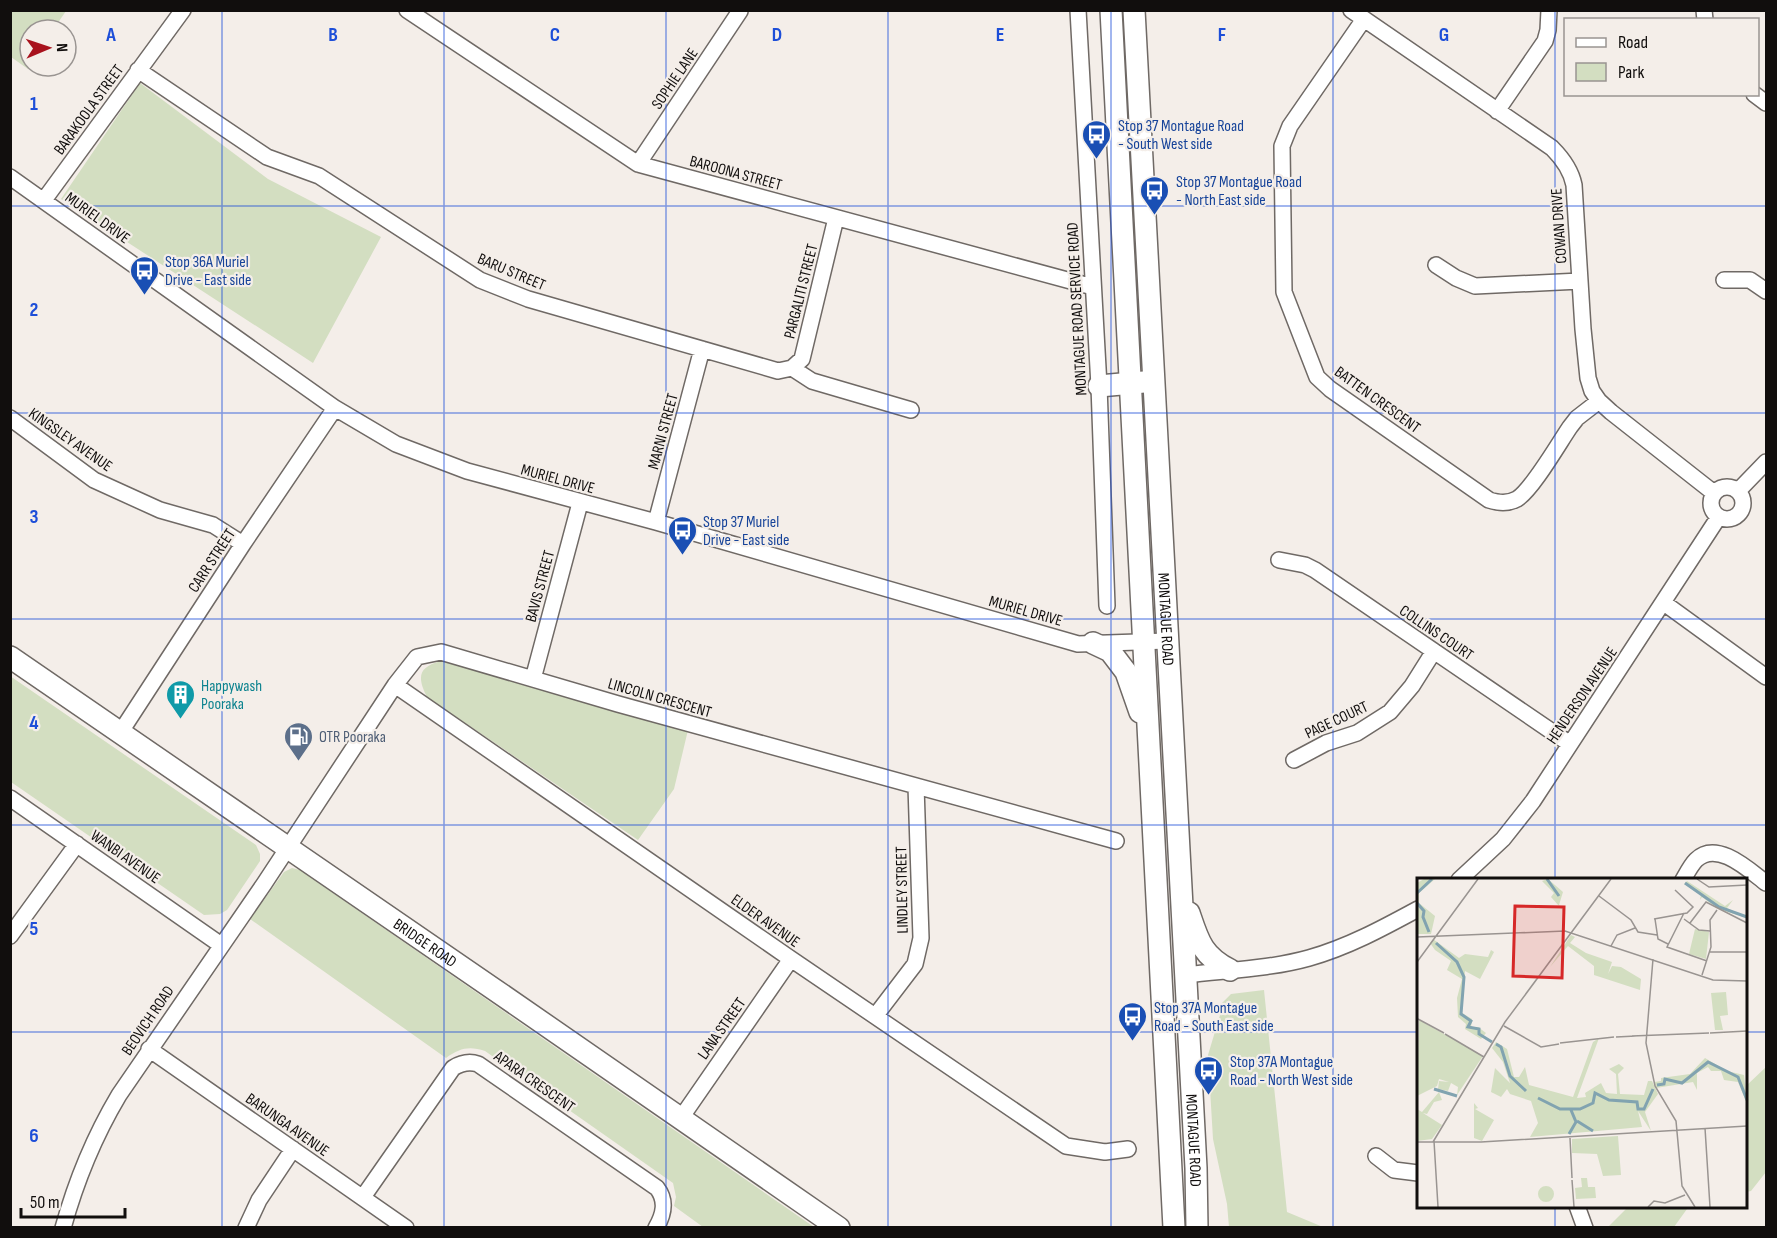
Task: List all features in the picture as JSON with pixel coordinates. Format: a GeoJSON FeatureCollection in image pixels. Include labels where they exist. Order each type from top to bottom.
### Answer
{"type":"FeatureCollection","features":[{"type":"Feature","properties":{"kind":"main road","name":"MONTAGUE ROAD"},"geometry":{"type":"LineString","coordinates":[[1111,10],[1174,1227]]}},
{"type":"Feature","properties":{"kind":"main road","name":"MONTAGUE ROAD"},"geometry":{"type":"LineString","coordinates":[[1134,10],[1196,1168],[1197,1227]]}},
{"type":"Feature","properties":{"kind":"main road"},"geometry":{"type":"LineString","coordinates":[[1099,386],[1154,381]]}},
{"type":"Feature","properties":{"kind":"main road"},"geometry":{"type":"LineString","coordinates":[[1093,643],[1110,651],[1126,672],[1149,739]]}},
{"type":"Feature","properties":{"kind":"main road","name":"BRIDGE ROAD"},"geometry":{"type":"LineString","coordinates":[[10,657],[839,1227]]}},
{"type":"Feature","properties":{"kind":"main road"},"geometry":{"type":"LineString","coordinates":[[1181,889],[1200,945],[1218,964],[1230,970]]}},
{"type":"Feature","properties":{"kind":"main road"},"geometry":{"type":"LineString","coordinates":[[1162,978],[1185,975]]}},
{"type":"Feature","properties":{"kind":"street","name":"BARAKOOLA STREET"},"geometry":{"type":"LineString","coordinates":[[44,200],[183,10]]}},
{"type":"Feature","properties":{"kind":"street","name":"BAROONA STREET"},"geometry":{"type":"LineString","coordinates":[[407,10],[638,164],[1094,287]]}},
{"type":"Feature","properties":{"kind":"street","name":"MONTAGUE ROAD SERVICE ROAD"},"geometry":{"type":"LineString","coordinates":[[1078,10],[1099,386],[1107,606]]}},
{"type":"Feature","properties":{"kind":"street"},"geometry":{"type":"LineString","coordinates":[[1497,111],[1540,50],[1548,30],[1549,10]]}},
{"type":"Feature","properties":{"kind":"street","name":"SOPHIE LANE"},"geometry":{"type":"LineString","coordinates":[[638,164],[740,11]]}},
{"type":"Feature","properties":{"kind":"street","name":"COWAN DRIVE"},"geometry":{"type":"LineString","coordinates":[[1357,15],[1552,148],[1561,157],[1575,185],[1588,378],[1592,391],[1599,401],[1714,493]]}},
{"type":"Feature","properties":{"kind":"street","name":"BATTEN CRESCENT"},"geometry":{"type":"LineString","coordinates":[[1357,15],[1290,126],[1282,146],[1284,292],[1317,377],[1330,389],[1490,500],[1498,502],[1509,502],[1524,494],[1577,418],[1599,401]]}},
{"type":"Feature","properties":{"kind":"street","name":"BARU STREET"},"geometry":{"type":"LineString","coordinates":[[138,70],[267,157],[319,176],[480,280],[528,299],[778,371],[792,368],[812,381],[911,410]]}},
{"type":"Feature","properties":{"kind":"street","name":"MURIEL DRIVE"},"geometry":{"type":"LineString","coordinates":[[10,177],[335,408],[396,444],[467,471],[656,522],[1078,644],[1167,641]]}},
{"type":"Feature","properties":{"kind":"street","name":"PARGALITI STREET"},"geometry":{"type":"LineString","coordinates":[[792,368],[802,359],[836,218]]}},
{"type":"Feature","properties":{"kind":"street"},"geometry":{"type":"LineString","coordinates":[[1436,265],[1456,278],[1476,286],[1580,281]]}},
{"type":"Feature","properties":{"kind":"street"},"geometry":{"type":"LineString","coordinates":[[1724,280],[1750,280],[1767,291]]}},
{"type":"Feature","properties":{"kind":"street","name":"MARNI STREET"},"geometry":{"type":"LineString","coordinates":[[656,522],[702,349]]}},
{"type":"Feature","properties":{"kind":"street","name":"CARR STREET"},"geometry":{"type":"LineString","coordinates":[[120,733],[335,408]]}},
{"type":"Feature","properties":{"kind":"street","name":"KINGSLEY AVENUE"},"geometry":{"type":"LineString","coordinates":[[10,418],[94,480],[160,510],[213,525],[243,544]]}},
{"type":"Feature","properties":{"kind":"street"},"geometry":{"type":"LineString","coordinates":[[1738,491],[1767,462]]}},
{"type":"Feature","properties":{"kind":"street"},"geometry":{"type":"LineString","coordinates":[[1726,487],[1738,491],[1743,502],[1739,514],[1728,520],[1718,518],[1710,504],[1714,493],[1726,487]]}},
{"type":"Feature","properties":{"kind":"street","name":"BAVIS STREET"},"geometry":{"type":"LineString","coordinates":[[533,679],[580,502]]}},
{"type":"Feature","properties":{"kind":"street","name":"HENDERSON AVENUE"},"geometry":{"type":"LineString","coordinates":[[1460,878],[1503,839],[1533,801],[1718,518]]}},
{"type":"Feature","properties":{"kind":"street","name":"COLLINS COURT"},"geometry":{"type":"LineString","coordinates":[[1279,560],[1305,565],[1315,570],[1570,744]]}},
{"type":"Feature","properties":{"kind":"street"},"geometry":{"type":"LineString","coordinates":[[1664,603],[1767,677]]}},
{"type":"Feature","properties":{"kind":"street","name":"PAGE COURT"},"geometry":{"type":"LineString","coordinates":[[1294,760],[1326,743],[1357,733],[1390,712],[1412,686],[1434,651]]}},
{"type":"Feature","properties":{"kind":"street","name":"LINCOLN CRESCENT"},"geometry":{"type":"LineString","coordinates":[[288,847],[417,657],[441,652],[1116,841]]}},
{"type":"Feature","properties":{"kind":"street","name":"ELDER AVENUE"},"geometry":{"type":"LineString","coordinates":[[396,685],[791,959],[1066,1146],[1105,1152],[1128,1149]]}},
{"type":"Feature","properties":{"kind":"street","name":"LINDLEY STREET"},"geometry":{"type":"LineString","coordinates":[[876,1016],[915,964],[921,938],[916,786]]}},
{"type":"Feature","properties":{"kind":"street","name":"WANBI AVENUE"},"geometry":{"type":"LineString","coordinates":[[10,798],[222,945]]}},
{"type":"Feature","properties":{"kind":"street"},"geometry":{"type":"LineString","coordinates":[[10,936],[76,844]]}},
{"type":"Feature","properties":{"kind":"street","name":"BEOVICH ROAD"},"geometry":{"type":"LineString","coordinates":[[63,1227],[80,1174],[101,1126],[119,1095],[288,847]]}},
{"type":"Feature","properties":{"kind":"street"},"geometry":{"type":"LineString","coordinates":[[1684,878],[1698,858],[1705,854],[1715,853],[1735,860],[1767,883]]}},
{"type":"Feature","properties":{"kind":"street"},"geometry":{"type":"LineString","coordinates":[[1185,975],[1283,964],[1334,950],[1362,939],[1417,910]]}},
{"type":"Feature","properties":{"kind":"street","name":"LANA STREET"},"geometry":{"type":"LineString","coordinates":[[681,1118],[791,959]]}},
{"type":"Feature","properties":{"kind":"street","name":"BARUNGA AVENUE"},"geometry":{"type":"LineString","coordinates":[[150,1049],[406,1227]]}},
{"type":"Feature","properties":{"kind":"street","name":"APARA CRESCENT"},"geometry":{"type":"LineString","coordinates":[[363,1197],[453,1068],[472,1062],[657,1188],[662,1194],[664,1207],[661,1220],[656,1227]]}},
{"type":"Feature","properties":{"kind":"street"},"geometry":{"type":"LineString","coordinates":[[246,1227],[259,1200],[293,1149]]}},
{"type":"Feature","properties":{"kind":"street"},"geometry":{"type":"LineString","coordinates":[[1376,1156],[1394,1170],[1417,1173]]}},
{"type":"Feature","properties":{"kind":"street"},"geometry":{"type":"LineString","coordinates":[[1578,1208],[1585,1227]]}},
{"type":"Feature","properties":{"kind":"green space"},"geometry":{"type":"Polygon","coordinates":[[[10,11],[66,11],[61,18],[18,18],[18,62],[11,57],[10,11]]]}},
{"type":"Feature","properties":{"kind":"green space"},"geometry":{"type":"Polygon","coordinates":[[[140,83],[268,179],[381,237],[313,363],[61,199],[140,83]]]}},
{"type":"Feature","properties":{"kind":"green space"},"geometry":{"type":"Polygon","coordinates":[[[441,661],[688,730],[674,789],[638,840],[427,697],[422,684],[422,674],[428,666],[441,661]]]}},
{"type":"Feature","properties":{"kind":"green space"},"geometry":{"type":"Polygon","coordinates":[[[10,676],[256,845],[260,861],[227,910],[220,914],[204,915],[11,782],[10,676]]]}},
{"type":"Feature","properties":{"kind":"green space"},"geometry":{"type":"Polygon","coordinates":[[[292,868],[300,870],[814,1227],[703,1227],[674,1206],[676,1197],[673,1183],[485,1051],[465,1049],[446,1058],[250,919],[284,872],[292,868]]]}},
{"type":"Feature","properties":{"kind":"green space"},"geometry":{"type":"Polygon","coordinates":[[[1264,990],[1287,1212],[1323,1227],[1229,1227],[1227,1204],[1213,1139],[1208,1055],[1220,1015],[1217,1008],[1231,994],[1264,990]]]}},
{"type":"Feature","properties":{"kind":"green space"},"geometry":{"type":"Polygon","coordinates":[[[1766,1067],[1766,1172],[1751,1191],[1747,1192],[1747,1085],[1766,1067]]]}},
{"type":"Feature","properties":{"kind":"green space"},"geometry":{"type":"Polygon","coordinates":[[[1627,1208],[1690,1208],[1674,1227],[1608,1227],[1627,1208]]]}},
{"type":"Feature","properties":{"kind":"place","name":"Stop 37 Montague Road - South West side"},"geometry":{"type":"Point","coordinates":[1097,160]}},
{"type":"Feature","properties":{"kind":"place","name":"Stop 37 Montague Road - North East side"},"geometry":{"type":"Point","coordinates":[1155,216]}},
{"type":"Feature","properties":{"kind":"place","name":"Stop 36A Muriel Drive - East side"},"geometry":{"type":"Point","coordinates":[144,296]}},
{"type":"Feature","properties":{"kind":"place","name":"Stop 37 Muriel Drive - East side"},"geometry":{"type":"Point","coordinates":[682,556]}},
{"type":"Feature","properties":{"kind":"place","name":"Happywash Pooraka"},"geometry":{"type":"Point","coordinates":[180,720]}},
{"type":"Feature","properties":{"kind":"place","name":"OTR Pooraka"},"geometry":{"type":"Point","coordinates":[298,762]}},
{"type":"Feature","properties":{"kind":"place","name":"Stop 37A Montague Road - South East side"},"geometry":{"type":"Point","coordinates":[1133,1042]}},
{"type":"Feature","properties":{"kind":"place","name":"Stop 37A Montague Road - North West side"},"geometry":{"type":"Point","coordinates":[1209,1096]}}]}
